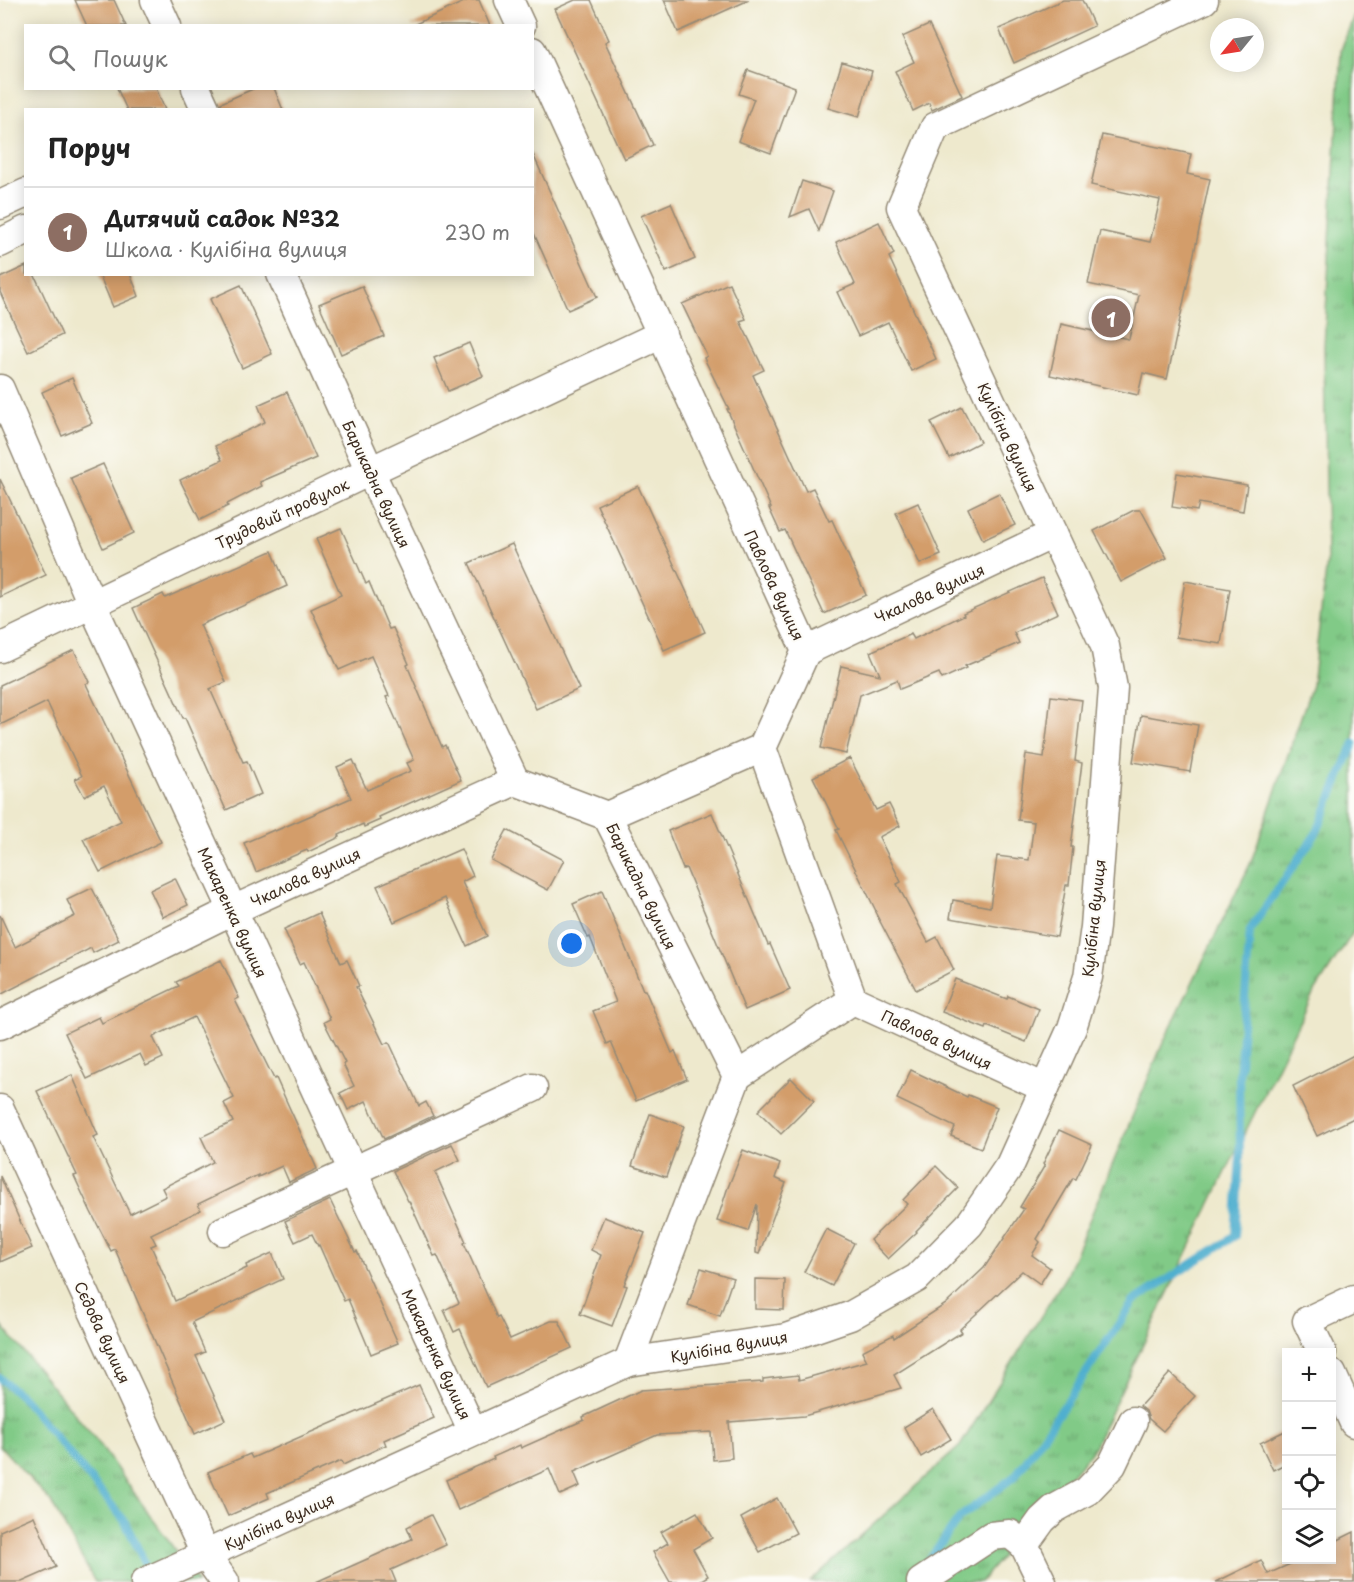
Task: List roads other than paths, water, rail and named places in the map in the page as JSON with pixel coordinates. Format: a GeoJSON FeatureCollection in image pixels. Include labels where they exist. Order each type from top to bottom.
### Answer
{"type":"FeatureCollection","features":[{"type":"Feature","properties":{"kind":"street"},"geometry":{"type":"LineString","coordinates":[[155,0],[166,24]]}},
{"type":"Feature","properties":{"kind":"street","name":"Кулібіна вулиця"},"geometry":{"type":"LineString","coordinates":[[145,1582],[628,1362],[786,1338],[850,1316],[917,1278],[969,1225],[1010,1165],[1072,1028],[1088,977],[1095,927],[1113,688],[1105,646],[901,207],[935,127],[1204,0]]}},
{"type":"Feature","properties":{"kind":"street","name":"Павлова вулиця"},"geometry":{"type":"LineString","coordinates":[[534,55],[806,651],[762,748]]}},
{"type":"Feature","properties":{"kind":"street"},"geometry":{"type":"LineString","coordinates":[[197,90],[205,108]]}},
{"type":"Feature","properties":{"kind":"street"},"geometry":{"type":"LineString","coordinates":[[0,205],[24,195]]}},
{"type":"Feature","properties":{"kind":"street"},"geometry":{"type":"LineString","coordinates":[[0,243],[24,232]]}},
{"type":"Feature","properties":{"kind":"street","name":"Барикадна вулиця"},"geometry":{"type":"LineString","coordinates":[[282,276],[515,781],[608,816],[737,1076]]}},
{"type":"Feature","properties":{"kind":"street","name":"Трудовий провулок"},"geometry":{"type":"LineString","coordinates":[[0,648],[662,334]]}},
{"type":"Feature","properties":{"kind":"street","name":"Макаренка вулиця"},"geometry":{"type":"LineString","coordinates":[[0,389],[92,604],[473,1432]]}},
{"type":"Feature","properties":{"kind":"street","name":"Чкалова вулиця"},"geometry":{"type":"LineString","coordinates":[[806,651],[1053,534]]}},
{"type":"Feature","properties":{"kind":"street"},"geometry":{"type":"LineString","coordinates":[[608,816],[762,748],[853,1000],[737,1076],[628,1362]]}},
{"type":"Feature","properties":{"kind":"street","name":"Чкалова вулиця"},"geometry":{"type":"LineString","coordinates":[[0,1025],[233,910],[515,781]]}},
{"type":"Feature","properties":{"kind":"street","name":"Павлова вулиця"},"geometry":{"type":"LineString","coordinates":[[853,1000],[1045,1088]]}},
{"type":"Feature","properties":{"kind":"street"},"geometry":{"type":"LineString","coordinates":[[223,1231],[533,1088]]}},
{"type":"Feature","properties":{"kind":"street","name":"Сєдова вулиця"},"geometry":{"type":"LineString","coordinates":[[0,1109],[205,1554],[225,1582]]}},
{"type":"Feature","properties":{"kind":"street"},"geometry":{"type":"LineString","coordinates":[[1320,1348],[1307,1321],[1354,1299]]}},
{"type":"Feature","properties":{"kind":"street"},"geometry":{"type":"LineString","coordinates":[[1336,1383],[1354,1423]]}},
{"type":"Feature","properties":{"kind":"street"},"geometry":{"type":"LineString","coordinates":[[1024,1545],[1042,1520],[1054,1509],[1087,1491],[1112,1465],[1132,1421]]}},
{"type":"Feature","properties":{"kind":"street"},"geometry":{"type":"LineString","coordinates":[[921,1582],[991,1536],[1010,1534],[1024,1545],[1042,1582]]}},
{"type":"Feature","properties":{"kind":"waterway"},"geometry":{"type":"LineString","coordinates":[[924,1567],[960,1517],[1015,1476],[1134,1301],[1235,1236],[1240,1157],[1239,1076],[1250,930],[1317,832],[1354,743]]}},
{"type":"Feature","properties":{"kind":"waterway"},"geometry":{"type":"LineString","coordinates":[[0,1378],[23,1398],[124,1520],[144,1561]]}},
{"type":"Feature","properties":{"kind":"place","name":"Дитячий садок №32"},"geometry":{"type":"Point","coordinates":[1111,318]}}]}
